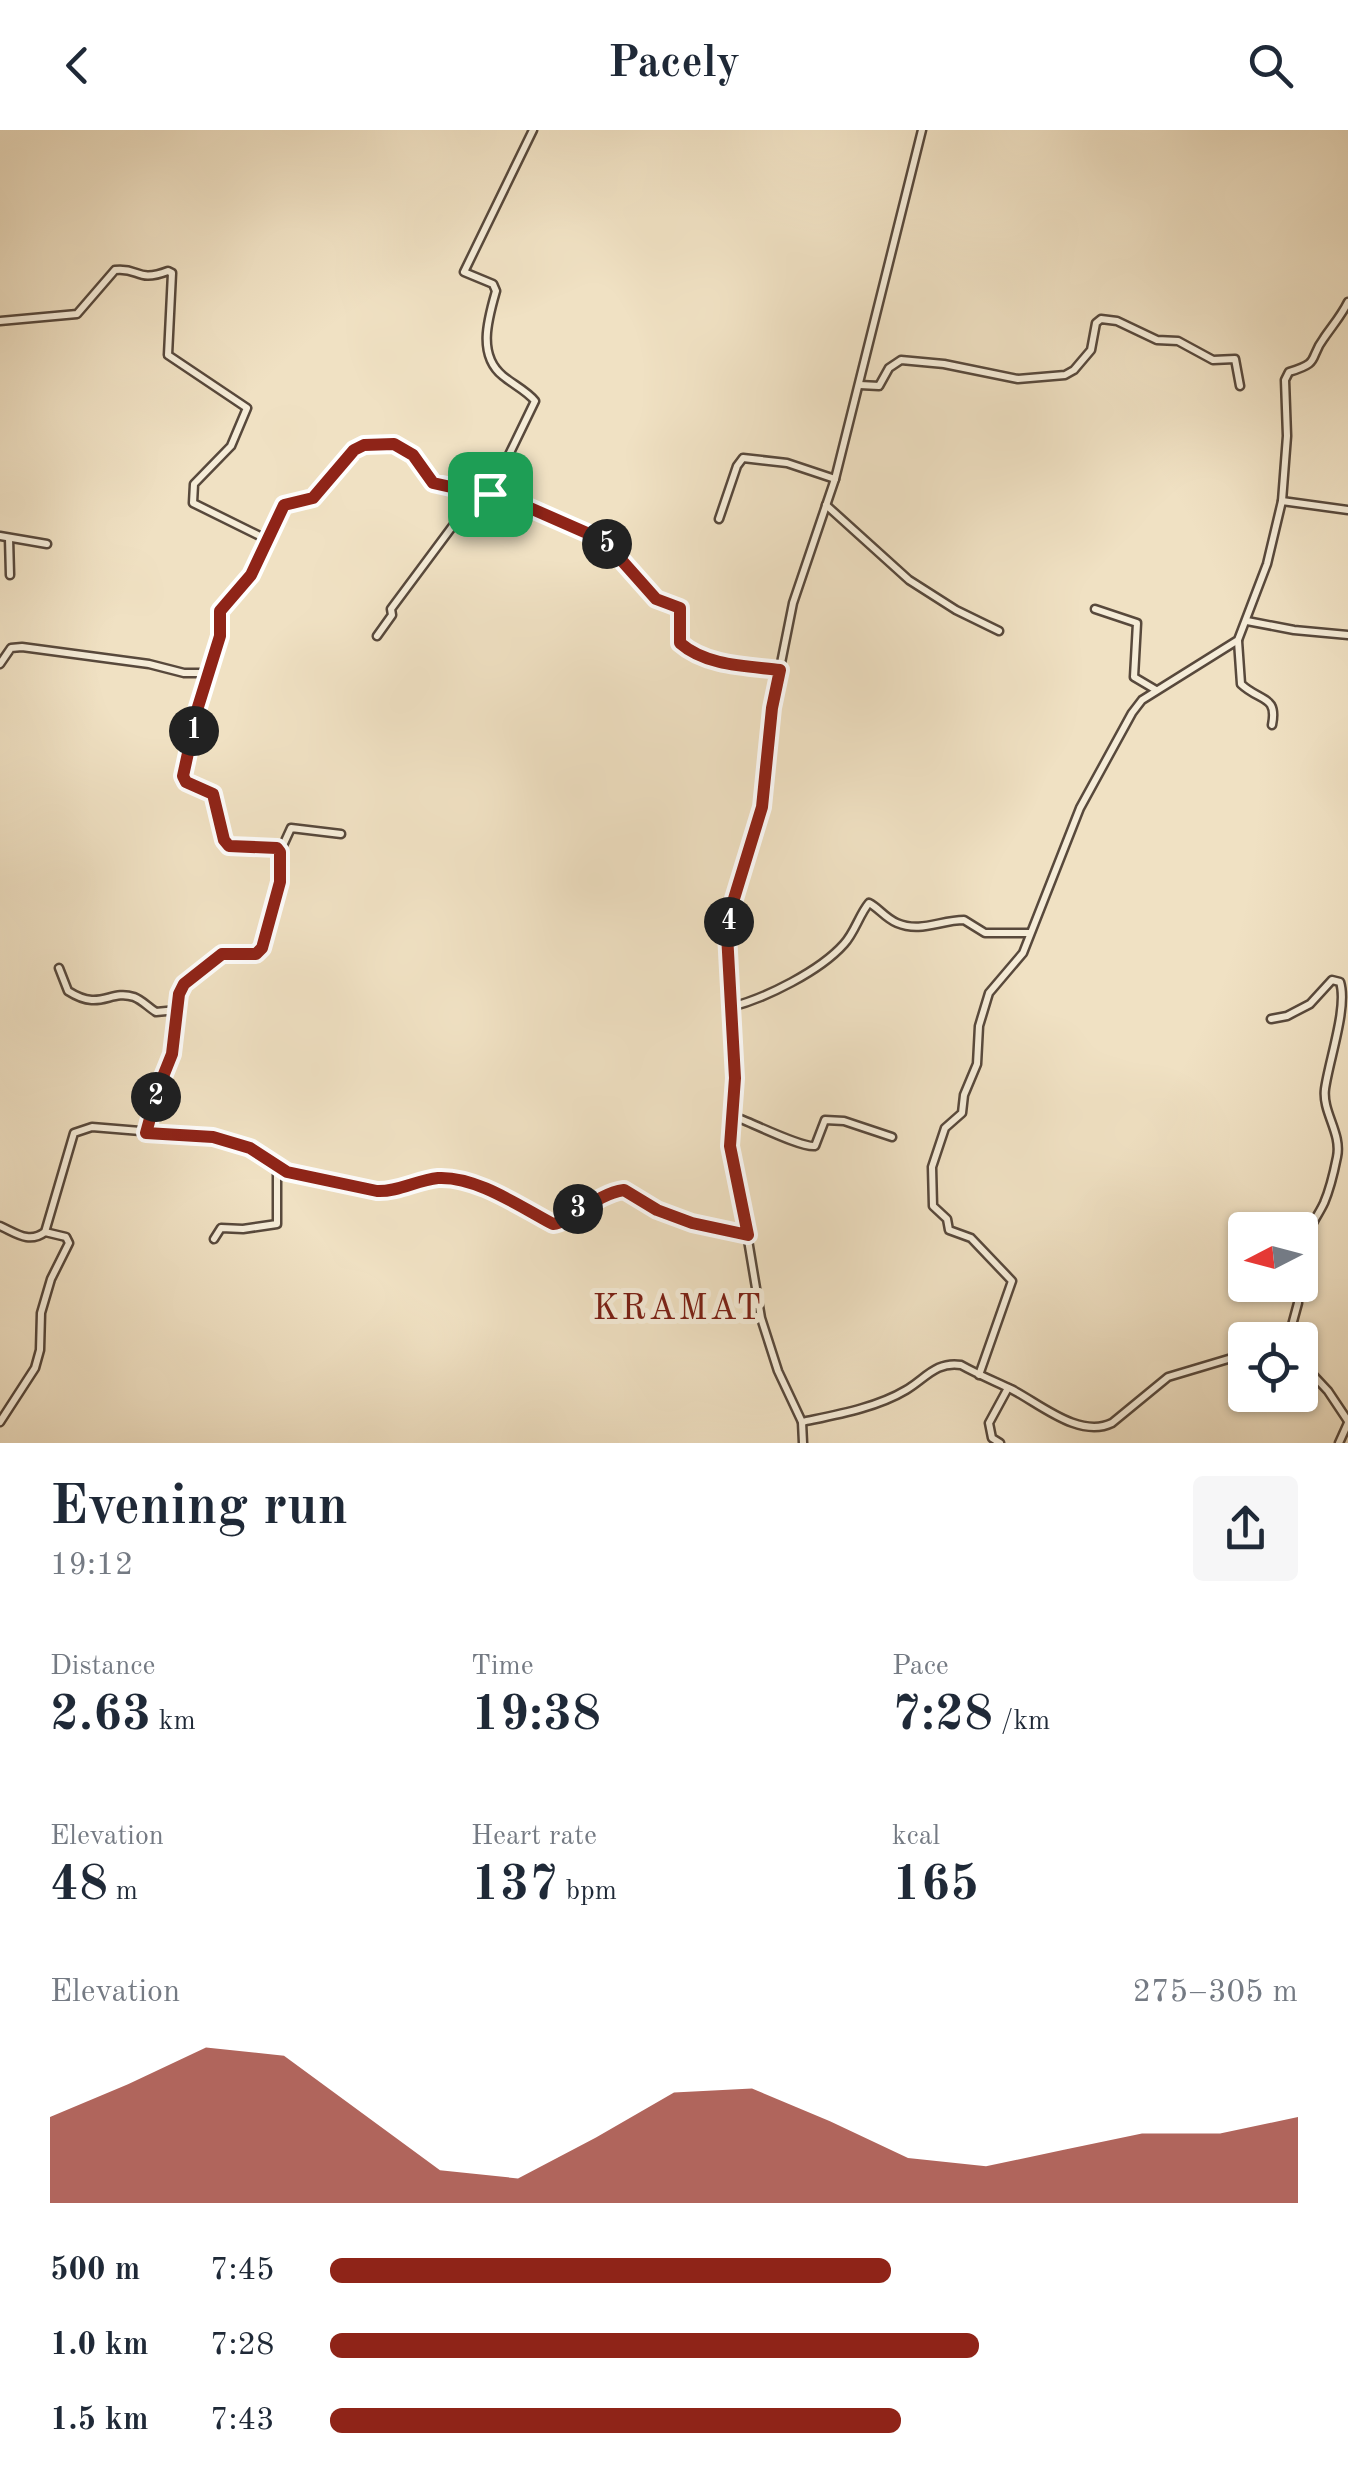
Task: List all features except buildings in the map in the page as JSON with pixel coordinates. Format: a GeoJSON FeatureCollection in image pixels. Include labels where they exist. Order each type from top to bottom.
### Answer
{"type":"FeatureCollection","features":[{"type":"Feature","properties":{"kind":"street"},"geometry":{"type":"LineString","coordinates":[[490,494],[536,401],[490,360],[486,342],[495,287],[464,272],[533,130]]}},
{"type":"Feature","properties":{"kind":"street"},"geometry":{"type":"LineString","coordinates":[[803,1443],[802,1422],[778,1372],[760,1318],[748,1235],[732,1166],[735,1078],[727,934],[762,807],[772,708],[793,604],[836,479],[922,130]]}},
{"type":"Feature","properties":{"kind":"street"},"geometry":{"type":"LineString","coordinates":[[0,321],[77,314],[115,270],[124,269],[146,278],[172,273],[168,355],[247,408],[231,446],[194,484],[193,503],[268,540]]}},
{"type":"Feature","properties":{"kind":"street"},"geometry":{"type":"LineString","coordinates":[[1272,725],[1275,711],[1271,703],[1242,684],[1238,640],[1268,564],[1282,501],[1286,380],[1290,372],[1308,366],[1317,356],[1321,342],[1348,302]]}},
{"type":"Feature","properties":{"kind":"street"},"geometry":{"type":"LineString","coordinates":[[860,385],[879,386],[890,368],[901,360],[1018,379],[1065,375],[1091,350],[1100,320],[1127,325],[1157,340],[1178,340],[1213,360],[1235,359],[1240,386]]}},
{"type":"Feature","properties":{"kind":"street"},"geometry":{"type":"LineString","coordinates":[[280,852],[277,848],[229,846],[224,840],[213,794],[186,782],[183,776],[220,636],[220,611],[251,575],[284,505],[313,498],[354,450],[364,445],[394,444],[404,448],[433,483],[490,494],[530,508],[608,545],[656,599],[680,608],[680,643],[691,652],[713,661],[780,670]]}},
{"type":"Feature","properties":{"kind":"street"},"geometry":{"type":"LineString","coordinates":[[718,519],[743,458],[788,462],[836,479]]}},
{"type":"Feature","properties":{"kind":"street"},"geometry":{"type":"LineString","coordinates":[[378,636],[392,615],[391,609],[478,492]]}},
{"type":"Feature","properties":{"kind":"street"},"geometry":{"type":"LineString","coordinates":[[1282,501],[1348,510]]}},
{"type":"Feature","properties":{"kind":"street"},"geometry":{"type":"LineString","coordinates":[[826,505],[909,580],[999,631]]}},
{"type":"Feature","properties":{"kind":"street"},"geometry":{"type":"LineString","coordinates":[[10,575],[5,537],[47,544]]}},
{"type":"Feature","properties":{"kind":"street"},"geometry":{"type":"LineString","coordinates":[[1096,609],[1137,622],[1134,677],[1157,691]]}},
{"type":"Feature","properties":{"kind":"street"},"geometry":{"type":"LineString","coordinates":[[1247,621],[1348,635]]}},
{"type":"Feature","properties":{"kind":"street"},"geometry":{"type":"LineString","coordinates":[[979,1375],[1012,1281],[970,1238],[949,1230],[947,1219],[933,1206],[932,1167],[945,1128],[962,1113],[964,1095],[976,1064],[978,1026],[988,993],[994,982],[1014,966],[1080,808],[1132,713],[1142,700],[1238,640]]}},
{"type":"Feature","properties":{"kind":"street"},"geometry":{"type":"LineString","coordinates":[[0,664],[10,648],[22,647],[149,664],[184,673],[208,673]]}},
{"type":"Feature","properties":{"kind":"street"},"geometry":{"type":"LineString","coordinates":[[146,1133],[172,1054],[184,984],[211,959],[233,952],[256,954],[262,948],[280,882],[280,852],[291,828],[340,834]]}},
{"type":"Feature","properties":{"kind":"street"},"geometry":{"type":"LineString","coordinates":[[731,1007],[764,996],[834,952],[846,942],[869,903],[906,926],[926,928],[964,920],[985,934],[1029,933]]}},
{"type":"Feature","properties":{"kind":"street"},"geometry":{"type":"LineString","coordinates":[[60,968],[68,991],[86,1001],[128,996],[139,998],[156,1012],[177,1010]]}},
{"type":"Feature","properties":{"kind":"street"},"geometry":{"type":"LineString","coordinates":[[1271,1019],[1310,1004],[1332,980],[1340,982],[1342,1011],[1324,1091],[1337,1139],[1337,1156],[1326,1198],[1318,1212]]}},
{"type":"Feature","properties":{"kind":"street"},"geometry":{"type":"LineString","coordinates":[[733,1116],[806,1148],[816,1146],[825,1120],[844,1121],[892,1137]]}},
{"type":"Feature","properties":{"kind":"street"},"geometry":{"type":"LineString","coordinates":[[0,1226],[22,1237],[37,1238],[45,1232],[74,1133],[92,1127],[213,1137],[250,1148],[276,1168],[384,1192],[435,1178],[469,1181],[553,1224],[560,1224],[592,1201],[624,1190],[657,1210],[692,1223],[748,1235]]}},
{"type":"Feature","properties":{"kind":"street"},"geometry":{"type":"LineString","coordinates":[[214,1239],[221,1228],[276,1224],[276,1168]]}},
{"type":"Feature","properties":{"kind":"street"},"geometry":{"type":"LineString","coordinates":[[0,1422],[36,1368],[41,1313],[51,1279],[69,1244],[66,1237],[45,1232]]}},
{"type":"Feature","properties":{"kind":"street"},"geometry":{"type":"LineString","coordinates":[[802,1422],[881,1402],[906,1390],[933,1369],[950,1364],[961,1365],[1066,1419],[1102,1428],[1168,1378],[1228,1359]]}},
{"type":"Feature","properties":{"kind":"street"},"geometry":{"type":"LineString","coordinates":[[1318,1380],[1348,1422],[1339,1443]]}},
{"type":"Feature","properties":{"kind":"street"},"geometry":{"type":"LineString","coordinates":[[1000,1443],[992,1438],[989,1424],[1008,1388]]}},
{"type":"Feature","properties":{"kind":"district","name":"KRAMAT"},"geometry":{"type":"Point","coordinates":[678,1309]}},
{"type":"Feature","properties":{"kind":"route"},"geometry":{"type":"LineString","coordinates":[[394,444],[413,455],[433,483],[490,494],[514,501],[608,545],[656,599],[680,608],[680,643],[691,652],[713,661],[780,670],[762,807],[727,934],[735,1078],[730,1146],[748,1235],[692,1223],[657,1210],[624,1190],[592,1201],[560,1224],[553,1224],[469,1181],[435,1178],[377,1191],[287,1172],[250,1148],[213,1137],[146,1133],[172,1054],[179,994],[184,984],[211,959],[233,952],[256,954],[262,948],[280,882],[277,848],[229,846],[224,840],[213,794],[186,782],[183,776],[198,707],[220,636],[220,611],[251,575],[284,505],[313,498],[354,450],[364,445],[394,444]]}}]}
